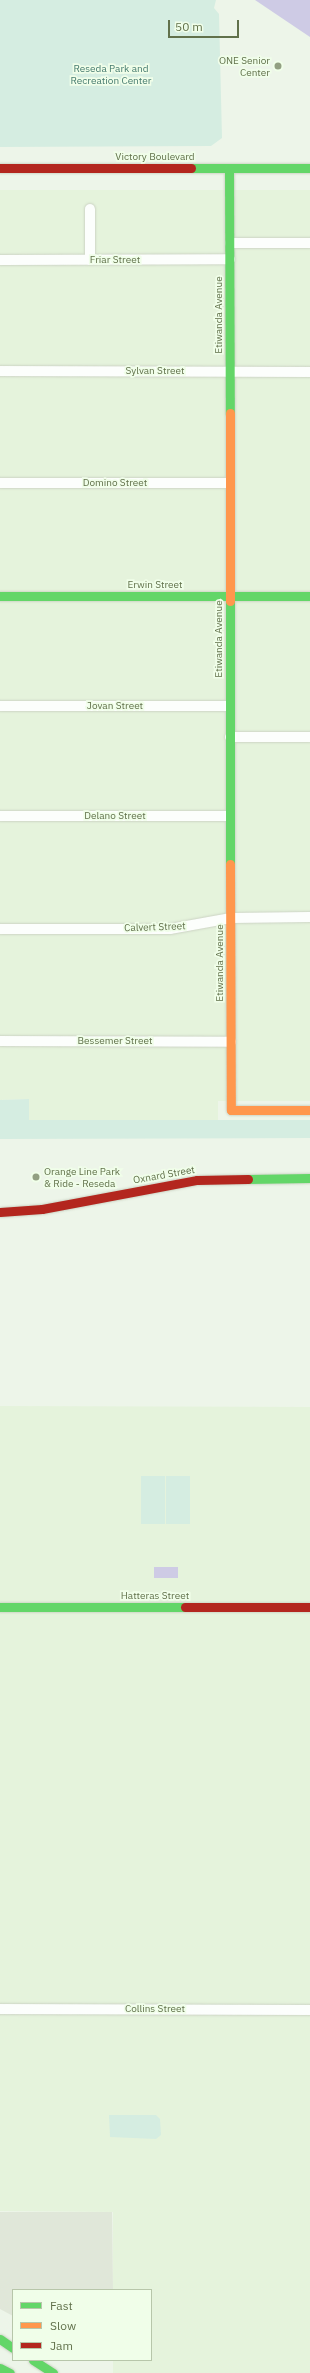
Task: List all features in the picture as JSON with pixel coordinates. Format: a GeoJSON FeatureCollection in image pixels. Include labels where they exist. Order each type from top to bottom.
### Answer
{"type":"FeatureCollection","features":[{"type":"Feature","properties":{"kind":"main road","name":"Victory Boulevard"},"geometry":{"type":"LineString","coordinates":[[0,168],[310,168]]}},
{"type":"Feature","properties":{"kind":"main road","name":"Etiwanda Avenue"},"geometry":{"type":"LineString","coordinates":[[229,168],[231,1110],[310,1110]]}},
{"type":"Feature","properties":{"kind":"main road","name":"Erwin Street"},"geometry":{"type":"LineString","coordinates":[[0,596],[310,596]]}},
{"type":"Feature","properties":{"kind":"main road","name":"Oxnard Street"},"geometry":{"type":"LineString","coordinates":[[0,1212],[42,1209],[197,1180],[310,1178]]}},
{"type":"Feature","properties":{"kind":"main road","name":"Hatteras Street"},"geometry":{"type":"LineString","coordinates":[[0,1607],[310,1607]]}},
{"type":"Feature","properties":{"kind":"main road"},"geometry":{"type":"LineString","coordinates":[[0,2339],[12,2347]]}},
{"type":"Feature","properties":{"kind":"main road"},"geometry":{"type":"LineString","coordinates":[[34,2361],[53,2373]]}},
{"type":"Feature","properties":{"kind":"main road"},"geometry":{"type":"LineString","coordinates":[[0,2368],[10,2373]]}},
{"type":"Feature","properties":{"kind":"street"},"geometry":{"type":"LineString","coordinates":[[90,209],[90,260]]}},
{"type":"Feature","properties":{"kind":"street"},"geometry":{"type":"LineString","coordinates":[[230,243],[310,243]]}},
{"type":"Feature","properties":{"kind":"street","name":"Friar Street"},"geometry":{"type":"LineString","coordinates":[[0,260],[230,259]]}},
{"type":"Feature","properties":{"kind":"street","name":"Sylvan Street"},"geometry":{"type":"LineString","coordinates":[[0,372],[310,372]]}},
{"type":"Feature","properties":{"kind":"street","name":"Domino Street"},"geometry":{"type":"LineString","coordinates":[[0,483],[230,483]]}},
{"type":"Feature","properties":{"kind":"street","name":"Jovan Street"},"geometry":{"type":"LineString","coordinates":[[0,706],[230,706]]}},
{"type":"Feature","properties":{"kind":"street"},"geometry":{"type":"LineString","coordinates":[[230,737],[310,737]]}},
{"type":"Feature","properties":{"kind":"street","name":"Delano Street"},"geometry":{"type":"LineString","coordinates":[[0,816],[230,816]]}},
{"type":"Feature","properties":{"kind":"street","name":"Calvert Street"},"geometry":{"type":"LineString","coordinates":[[0,929],[170,928],[230,918],[310,917]]}},
{"type":"Feature","properties":{"kind":"street","name":"Bessemer Street"},"geometry":{"type":"LineString","coordinates":[[0,1041],[230,1042]]}},
{"type":"Feature","properties":{"kind":"street","name":"Collins Street"},"geometry":{"type":"LineString","coordinates":[[0,2009],[310,2010]]}},
{"type":"Feature","properties":{"kind":"shaded area"},"geometry":{"type":"Polygon","coordinates":[[[255,0],[310,0],[310,37],[255,0]]]}},
{"type":"Feature","properties":{"kind":"shaded area"},"geometry":{"type":"Polygon","coordinates":[[[0,190],[310,190],[310,1101],[218,1101],[218,1120],[29,1120],[28,1099],[0,1100],[0,190]]]}},
{"type":"Feature","properties":{"kind":"shaded area"},"geometry":{"type":"Polygon","coordinates":[[[0,1406],[310,1407],[310,2373],[113,2373],[113,2361],[152,2361],[152,2289],[113,2289],[113,2212],[0,2211],[0,1406]]]}},
{"type":"Feature","properties":{"kind":"shaded area"},"geometry":{"type":"Polygon","coordinates":[[[154,1567],[178,1567],[178,1578],[154,1578],[154,1567]]]}},
{"type":"Feature","properties":{"kind":"shaded area"},"geometry":{"type":"Polygon","coordinates":[[[0,2212],[112,2212],[113,2289],[12,2289],[12,2315],[0,2309],[0,2212]]]}},
{"type":"Feature","properties":{"kind":"green space","name":"Reseda Park and Recreation Center"},"geometry":{"type":"Polygon","coordinates":[[[0,0],[216,0],[214,8],[219,14],[222,138],[211,146],[0,147],[0,0]]]}},
{"type":"Feature","properties":{"kind":"green space"},"geometry":{"type":"Polygon","coordinates":[[[29,1099],[29,1120],[310,1120],[310,1138],[0,1139],[0,1100],[29,1099]]]}},
{"type":"Feature","properties":{"kind":"green space"},"geometry":{"type":"Polygon","coordinates":[[[141,1476],[165,1476],[165,1524],[141,1524],[141,1476]]]}},
{"type":"Feature","properties":{"kind":"green space"},"geometry":{"type":"Polygon","coordinates":[[[141,1476],[165,1476],[165,1524],[141,1524],[141,1476]]]}},
{"type":"Feature","properties":{"kind":"green space"},"geometry":{"type":"Polygon","coordinates":[[[109,2115],[156,2115],[160,2119],[161,2135],[156,2139],[110,2137],[109,2115]]]}},
{"type":"Feature","properties":{"kind":"traffic: fast"},"geometry":{"type":"LineString","coordinates":[[191,168],[310,168]]}},
{"type":"Feature","properties":{"kind":"traffic: fast"},"geometry":{"type":"LineString","coordinates":[[229,168],[230,413]]}},
{"type":"Feature","properties":{"kind":"traffic: fast"},"geometry":{"type":"LineString","coordinates":[[0,596],[310,596]]}},
{"type":"Feature","properties":{"kind":"traffic: fast"},"geometry":{"type":"LineString","coordinates":[[230,601],[230,864]]}},
{"type":"Feature","properties":{"kind":"traffic: fast"},"geometry":{"type":"LineString","coordinates":[[248,1179],[310,1178]]}},
{"type":"Feature","properties":{"kind":"traffic: fast"},"geometry":{"type":"LineString","coordinates":[[0,1607],[185,1607]]}},
{"type":"Feature","properties":{"kind":"traffic: fast"},"geometry":{"type":"LineString","coordinates":[[0,2339],[12,2347]]}},
{"type":"Feature","properties":{"kind":"traffic: fast"},"geometry":{"type":"LineString","coordinates":[[35,2361],[53,2373]]}},
{"type":"Feature","properties":{"kind":"traffic: fast"},"geometry":{"type":"LineString","coordinates":[[0,2368],[10,2373]]}},
{"type":"Feature","properties":{"kind":"traffic: slow"},"geometry":{"type":"LineString","coordinates":[[230,413],[230,601]]}},
{"type":"Feature","properties":{"kind":"traffic: slow"},"geometry":{"type":"LineString","coordinates":[[230,864],[231,1110],[310,1110]]}},
{"type":"Feature","properties":{"kind":"traffic: jam"},"geometry":{"type":"LineString","coordinates":[[0,168],[191,168]]}},
{"type":"Feature","properties":{"kind":"traffic: jam"},"geometry":{"type":"LineString","coordinates":[[0,1212],[42,1209],[197,1180],[248,1179]]}},
{"type":"Feature","properties":{"kind":"traffic: jam"},"geometry":{"type":"LineString","coordinates":[[185,1607],[310,1607]]}},
{"type":"Feature","properties":{"kind":"place","name":"ONE Senior Center"},"geometry":{"type":"Point","coordinates":[278,66]}},
{"type":"Feature","properties":{"kind":"place","name":"Orange Line Park & Ride - Reseda"},"geometry":{"type":"Point","coordinates":[36,1177]}}]}
